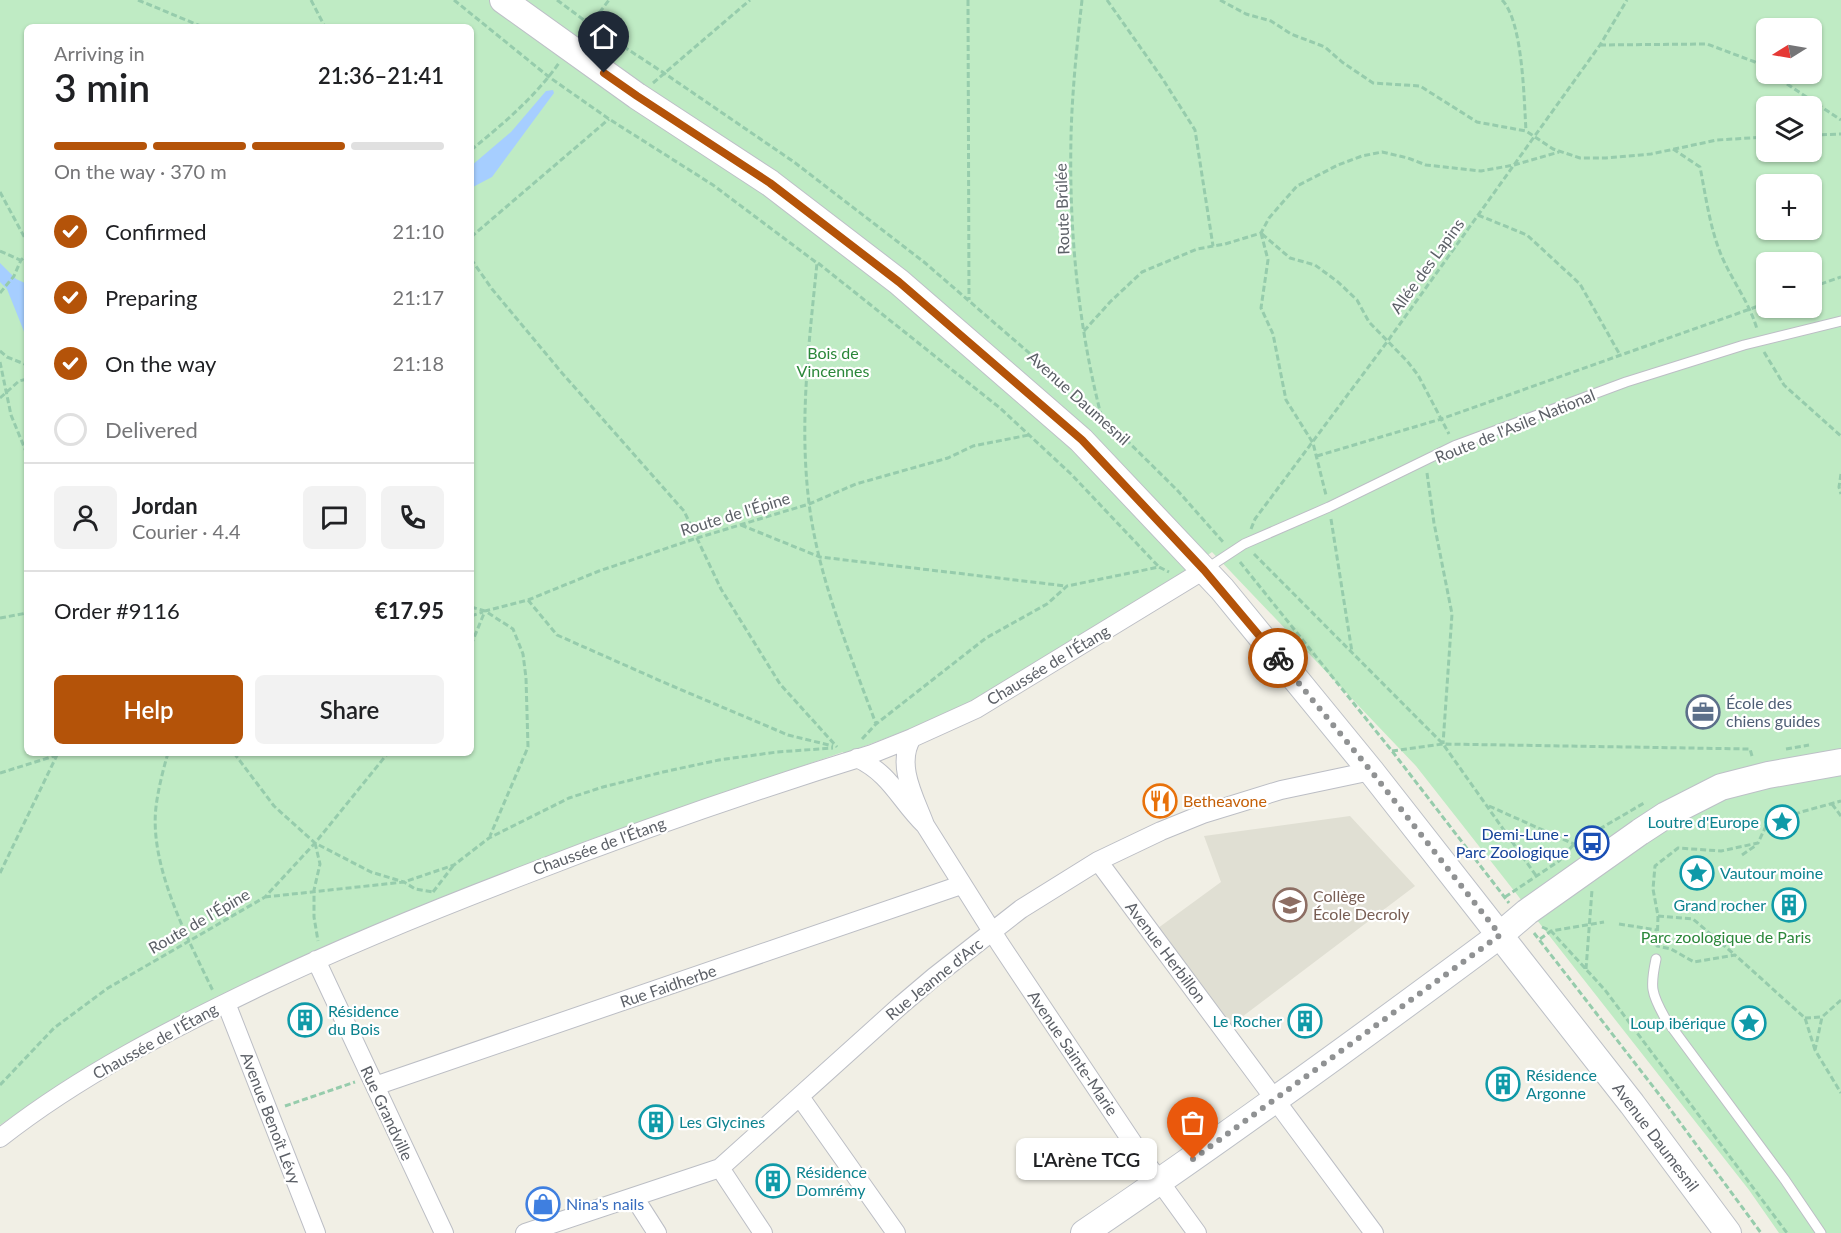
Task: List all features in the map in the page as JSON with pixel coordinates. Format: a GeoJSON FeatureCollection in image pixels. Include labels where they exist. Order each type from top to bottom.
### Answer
{"type":"FeatureCollection","features":[{"type":"Feature","properties":{"kind":"street","name":"Avenue Daumesnil"},"geometry":{"type":"LineString","coordinates":[[503,0],[637,96],[770,183],[899,282],[1082,440],[1204,570],[1371,771],[1632,1104],[1728,1233]]}},
{"type":"Feature","properties":{"kind":"street","name":"Chaussée de l'Étang"},"geometry":{"type":"LineString","coordinates":[[0,1138],[60,1095],[221,999],[318,952],[439,898],[654,826],[854,749],[912,738],[986,703],[1204,570]]}},
{"type":"Feature","properties":{"kind":"street"},"geometry":{"type":"LineString","coordinates":[[912,738],[906,751],[907,769],[925,825]]}},
{"type":"Feature","properties":{"kind":"street"},"geometry":{"type":"LineString","coordinates":[[854,749],[881,772],[925,825]]}},
{"type":"Feature","properties":{"kind":"street"},"geometry":{"type":"LineString","coordinates":[[1084,1233],[1161,1182],[1276,1100],[1500,935],[1527,912],[1666,815],[1721,787],[1768,775],[1841,762]]}},
{"type":"Feature","properties":{"kind":"street","name":"Rue Jeanne d'Arc"},"geometry":{"type":"LineString","coordinates":[[525,1233],[720,1168],[901,1005],[1022,909],[1098,861],[1161,831],[1222,808],[1281,790],[1371,771]]}},
{"type":"Feature","properties":{"kind":"street","name":"Avenue Sainte-Marie"},"geometry":{"type":"LineString","coordinates":[[925,825],[992,932],[1147,1164],[1197,1233]]}},
{"type":"Feature","properties":{"kind":"street","name":"Avenue Herbillon"},"geometry":{"type":"LineString","coordinates":[[1098,861],[1374,1233]]}},
{"type":"Feature","properties":{"kind":"street","name":"Rue Faidherbe"},"geometry":{"type":"LineString","coordinates":[[367,1083],[962,885]]}},
{"type":"Feature","properties":{"kind":"street","name":"Rue Grandville"},"geometry":{"type":"LineString","coordinates":[[318,952],[367,1083],[444,1233]]}},
{"type":"Feature","properties":{"kind":"street","name":"Avenue Benoît Lévy"},"geometry":{"type":"LineString","coordinates":[[221,999],[316,1233]]}},
{"type":"Feature","properties":{"kind":"street"},"geometry":{"type":"LineString","coordinates":[[800,1097],[896,1233]]}},
{"type":"Feature","properties":{"kind":"street"},"geometry":{"type":"LineString","coordinates":[[720,1168],[763,1233]]}},
{"type":"Feature","properties":{"kind":"street"},"geometry":{"type":"LineString","coordinates":[[634,1197],[657,1233]]}},
{"type":"Feature","properties":{"kind":"lane","name":"Route de l'Asile National"},"geometry":{"type":"LineString","coordinates":[[1204,570],[1244,544],[1329,507],[1454,446],[1626,382],[1760,342],[1841,321]]}},
{"type":"Feature","properties":{"kind":"lane"},"geometry":{"type":"LineString","coordinates":[[1656,959],[1652,982],[1653,993],[1665,1018],[1785,1180],[1821,1233]]}},
{"type":"Feature","properties":{"kind":"path"},"geometry":{"type":"LineString","coordinates":[[138,0],[196,24]]}},
{"type":"Feature","properties":{"kind":"path"},"geometry":{"type":"LineString","coordinates":[[311,0],[324,24]]}},
{"type":"Feature","properties":{"kind":"path"},"geometry":{"type":"LineString","coordinates":[[454,0],[549,77],[713,185],[818,262],[1000,408],[1071,474],[1159,567],[1175,575]]}},
{"type":"Feature","properties":{"kind":"path","name":"Avenue Daumesnil"},"geometry":{"type":"LineString","coordinates":[[557,0],[794,162],[924,262],[1101,416],[1177,490],[1231,552],[1392,751],[1505,897],[1537,877],[1487,805]]}},
{"type":"Feature","properties":{"kind":"path"},"geometry":{"type":"LineString","coordinates":[[592,26],[609,0]]}},
{"type":"Feature","properties":{"kind":"path"},"geometry":{"type":"LineString","coordinates":[[650,86],[750,0]]}},
{"type":"Feature","properties":{"kind":"path"},"geometry":{"type":"LineString","coordinates":[[968,0],[969,300]]}},
{"type":"Feature","properties":{"kind":"path","name":"Route Brûlée"},"geometry":{"type":"LineString","coordinates":[[1082,0],[1071,137],[1073,233],[1080,313],[1101,416]]}},
{"type":"Feature","properties":{"kind":"path"},"geometry":{"type":"LineString","coordinates":[[1107,0],[1162,78],[1195,130],[1213,246]]}},
{"type":"Feature","properties":{"kind":"path"},"geometry":{"type":"LineString","coordinates":[[1220,0],[1245,14],[1271,21],[1292,34],[1325,47],[1342,62],[1373,82],[1419,86],[1477,122],[1526,131],[1553,149],[1580,158],[1606,158],[1673,149],[1717,140],[1756,138]]}},
{"type":"Feature","properties":{"kind":"path"},"geometry":{"type":"LineString","coordinates":[[1502,0],[1508,6],[1516,33],[1526,131]]}},
{"type":"Feature","properties":{"kind":"path","name":"Allée des Lapins"},"geometry":{"type":"LineString","coordinates":[[1244,544],[1255,519],[1387,342],[1514,165],[1600,45],[1627,0]]}},
{"type":"Feature","properties":{"kind":"path"},"geometry":{"type":"LineString","coordinates":[[1600,45],[1707,44],[1756,63]]}},
{"type":"Feature","properties":{"kind":"path"},"geometry":{"type":"LineString","coordinates":[[474,148],[504,124],[549,77],[559,62]]}},
{"type":"Feature","properties":{"kind":"path"},"geometry":{"type":"LineString","coordinates":[[1787,84],[1841,120]]}},
{"type":"Feature","properties":{"kind":"path"},"geometry":{"type":"LineString","coordinates":[[474,234],[609,118]]}},
{"type":"Feature","properties":{"kind":"path"},"geometry":{"type":"LineString","coordinates":[[1822,135],[1841,134]]}},
{"type":"Feature","properties":{"kind":"path"},"geometry":{"type":"LineString","coordinates":[[1673,149],[1700,167],[1712,226],[1722,258],[1751,309],[1764,354],[1784,385],[1841,436]]}},
{"type":"Feature","properties":{"kind":"path"},"geometry":{"type":"LineString","coordinates":[[1352,652],[1329,507],[1317,456],[1313,443],[1286,400],[1273,334],[1261,308],[1268,260],[1261,233],[1269,218],[1297,186],[1338,165],[1362,156],[1382,152],[1426,165],[1481,171],[1561,152]]}},
{"type":"Feature","properties":{"kind":"path"},"geometry":{"type":"LineString","coordinates":[[0,192],[24,236]]}},
{"type":"Feature","properties":{"kind":"path"},"geometry":{"type":"LineString","coordinates":[[1478,215],[1527,235],[1571,275],[1580,284],[1620,355]]}},
{"type":"Feature","properties":{"kind":"path"},"geometry":{"type":"LineString","coordinates":[[1084,332],[1110,302],[1142,272],[1197,249],[1261,233]]}},
{"type":"Feature","properties":{"kind":"path"},"geometry":{"type":"LineString","coordinates":[[1261,233],[1290,258],[1316,265],[1356,300],[1369,322],[1418,375],[1454,446]]}},
{"type":"Feature","properties":{"kind":"path"},"geometry":{"type":"LineString","coordinates":[[0,251],[21,260]]}},
{"type":"Feature","properties":{"kind":"path"},"geometry":{"type":"LineString","coordinates":[[0,293],[14,276],[24,258]]}},
{"type":"Feature","properties":{"kind":"path"},"geometry":{"type":"LineString","coordinates":[[818,262],[804,391],[809,504],[836,616],[876,724]]}},
{"type":"Feature","properties":{"kind":"path"},"geometry":{"type":"LineString","coordinates":[[474,263],[492,289],[562,374],[684,511],[721,589],[780,684],[837,748]]}},
{"type":"Feature","properties":{"kind":"path"},"geometry":{"type":"LineString","coordinates":[[1822,284],[1841,277]]}},
{"type":"Feature","properties":{"kind":"path"},"geometry":{"type":"LineString","coordinates":[[1317,456],[1441,419],[1756,307]]}},
{"type":"Feature","properties":{"kind":"path"},"geometry":{"type":"LineString","coordinates":[[0,351],[7,357],[24,364]]}},
{"type":"Feature","properties":{"kind":"path"},"geometry":{"type":"LineString","coordinates":[[0,362],[10,415],[24,447]]}},
{"type":"Feature","properties":{"kind":"path"},"geometry":{"type":"LineString","coordinates":[[0,398],[19,381],[24,380]]}},
{"type":"Feature","properties":{"kind":"path"},"geometry":{"type":"LineString","coordinates":[[1077,406],[1083,399]]}},
{"type":"Feature","properties":{"kind":"path","name":"Route de l'Épine"},"geometry":{"type":"LineString","coordinates":[[474,615],[528,600],[599,571],[697,538],[809,504],[856,484],[948,458],[973,446],[1029,435]]}},
{"type":"Feature","properties":{"kind":"path"},"geometry":{"type":"LineString","coordinates":[[1425,462],[1452,615],[1443,744]]}},
{"type":"Feature","properties":{"kind":"path"},"geometry":{"type":"LineString","coordinates":[[1841,474],[1839,488],[1841,494]]}},
{"type":"Feature","properties":{"kind":"path"},"geometry":{"type":"LineString","coordinates":[[740,524],[820,557],[1067,586],[1159,567]]}},
{"type":"Feature","properties":{"kind":"path"},"geometry":{"type":"LineString","coordinates":[[1244,544],[1443,744],[1487,805],[1574,844],[1591,866]]}},
{"type":"Feature","properties":{"kind":"path"},"geometry":{"type":"LineString","coordinates":[[265,897],[404,882],[454,864],[489,838],[569,798],[663,771],[777,752],[854,749],[876,724],[986,638],[1047,604],[1067,586]]}},
{"type":"Feature","properties":{"kind":"path"},"geometry":{"type":"LineString","coordinates":[[528,600],[557,635],[788,735],[812,739],[837,748]]}},
{"type":"Feature","properties":{"kind":"path"},"geometry":{"type":"LineString","coordinates":[[474,608],[485,611],[513,629],[523,654],[526,678],[528,747],[489,838]]}},
{"type":"Feature","properties":{"kind":"path"},"geometry":{"type":"LineString","coordinates":[[474,638],[485,611]]}},
{"type":"Feature","properties":{"kind":"path"},"geometry":{"type":"LineString","coordinates":[[0,618],[24,614]]}},
{"type":"Feature","properties":{"kind":"path"},"geometry":{"type":"LineString","coordinates":[[1392,751],[1443,744],[1750,749],[1752,756]]}},
{"type":"Feature","properties":{"kind":"path"},"geometry":{"type":"LineString","coordinates":[[0,773],[52,756]]}},
{"type":"Feature","properties":{"kind":"path"},"geometry":{"type":"LineString","coordinates":[[0,873],[57,756]]}},
{"type":"Feature","properties":{"kind":"path"},"geometry":{"type":"LineString","coordinates":[[167,756],[156,808],[158,852],[170,896],[189,940],[221,999]]}},
{"type":"Feature","properties":{"kind":"path"},"geometry":{"type":"LineString","coordinates":[[236,756],[274,806],[315,843],[372,872],[404,882],[415,890],[439,898],[454,864]]}},
{"type":"Feature","properties":{"kind":"path","name":"Route de l'Épine"},"geometry":{"type":"LineString","coordinates":[[0,1085],[54,1028],[108,988],[265,897],[315,843],[386,756]]}},
{"type":"Feature","properties":{"kind":"path"},"geometry":{"type":"LineString","coordinates":[[1742,855],[1758,843],[1766,826],[1801,812],[1841,801]]}},
{"type":"Feature","properties":{"kind":"path"},"geometry":{"type":"LineString","coordinates":[[1832,804],[1841,816]]}},
{"type":"Feature","properties":{"kind":"path"},"geometry":{"type":"LineString","coordinates":[[315,843],[320,864],[314,890],[318,952]]}},
{"type":"Feature","properties":{"kind":"path"},"geometry":{"type":"LineString","coordinates":[[1735,955],[1694,962],[1671,949],[1657,946],[1658,916],[1653,889],[1655,866],[1678,848],[1721,851],[1758,843]]}},
{"type":"Feature","properties":{"kind":"path"},"geometry":{"type":"LineString","coordinates":[[1583,895],[1592,889],[1586,969]]}},
{"type":"Feature","properties":{"kind":"path"},"geometry":{"type":"LineString","coordinates":[[1658,916],[1693,919],[1805,1018],[1815,1050],[1841,1093]]}},
{"type":"Feature","properties":{"kind":"path"},"geometry":{"type":"LineString","coordinates":[[1547,920],[1538,926],[1551,931],[1605,990],[1787,1233]]}},
{"type":"Feature","properties":{"kind":"path"},"geometry":{"type":"LineString","coordinates":[[1539,939],[1551,931],[1604,922]]}},
{"type":"Feature","properties":{"kind":"path"},"geometry":{"type":"LineString","coordinates":[[1619,924],[1657,930]]}},
{"type":"Feature","properties":{"kind":"path","name":"Avenue Daumesnil"},"geometry":{"type":"LineString","coordinates":[[1532,931],[1665,1102],[1761,1233]]}},
{"type":"Feature","properties":{"kind":"path"},"geometry":{"type":"LineString","coordinates":[[1815,1050],[1822,1017],[1841,1000]]}},
{"type":"Feature","properties":{"kind":"path"},"geometry":{"type":"LineString","coordinates":[[1805,1018],[1822,1017]]}},
{"type":"Feature","properties":{"kind":"path"},"geometry":{"type":"LineString","coordinates":[[278,1108],[367,1083]]}},
{"type":"Feature","properties":{"kind":"shaded area","name":"Collège École Decroly"},"geometry":{"type":"Polygon","coordinates":[[[1350,816],[1415,886],[1226,1029],[1154,931],[1221,882],[1204,836],[1350,816]]]}},
{"type":"Feature","properties":{"kind":"green space","name":"Bois de Vincennes"},"geometry":{"type":"Polygon","coordinates":[[[0,0],[1841,0],[1841,1233],[1779,1233],[1749,1190],[1416,766],[1212,552],[1171,581],[980,697],[936,719],[844,754],[843,752],[589,840],[381,922],[310,953],[78,1073],[0,1125],[0,0]]]}},
{"type":"Feature","properties":{"kind":"water"},"geometry":{"type":"Polygon","coordinates":[[[553,90],[554,93],[492,177],[474,186],[474,163],[511,132],[546,91],[553,90]]]}},
{"type":"Feature","properties":{"kind":"water"},"geometry":{"type":"Polygon","coordinates":[[[0,263],[16,279],[24,283],[24,332],[7,289],[0,282],[0,263]]]}},
{"type":"Feature","properties":{"kind":"way so far"},"geometry":{"type":"LineString","coordinates":[[1193,1159],[1500,935],[1371,771],[1278,658]]}},
{"type":"Feature","properties":{"kind":"place","name":"École des chiens guides"},"geometry":{"type":"Point","coordinates":[1703,712]}},
{"type":"Feature","properties":{"kind":"place","name":"Betheavone"},"geometry":{"type":"Point","coordinates":[1160,801]}},
{"type":"Feature","properties":{"kind":"place","name":"Loutre d'Europe"},"geometry":{"type":"Point","coordinates":[1782,822]}},
{"type":"Feature","properties":{"kind":"place","name":"Demi-Lune - Parc Zoologique"},"geometry":{"type":"Point","coordinates":[1592,843]}},
{"type":"Feature","properties":{"kind":"place","name":"Vautour moine"},"geometry":{"type":"Point","coordinates":[1697,873]}},
{"type":"Feature","properties":{"kind":"place","name":"Collège École Decroly"},"geometry":{"type":"Point","coordinates":[1290,905]}},
{"type":"Feature","properties":{"kind":"place","name":"Grand rocher"},"geometry":{"type":"Point","coordinates":[1789,905]}},
{"type":"Feature","properties":{"kind":"place","name":"Résidence du Bois"},"geometry":{"type":"Point","coordinates":[305,1020]}},
{"type":"Feature","properties":{"kind":"place","name":"Le Rocher"},"geometry":{"type":"Point","coordinates":[1305,1021]}},
{"type":"Feature","properties":{"kind":"place","name":"Loup ibérique"},"geometry":{"type":"Point","coordinates":[1749,1023]}},
{"type":"Feature","properties":{"kind":"place","name":"Résidence Argonne"},"geometry":{"type":"Point","coordinates":[1503,1084]}},
{"type":"Feature","properties":{"kind":"place","name":"Les Glycines"},"geometry":{"type":"Point","coordinates":[656,1122]}},
{"type":"Feature","properties":{"kind":"place","name":"L'Arène TCG"},"geometry":{"type":"Point","coordinates":[1193,1159]}},
{"type":"Feature","properties":{"kind":"place","name":"Résidence Domrémy"},"geometry":{"type":"Point","coordinates":[773,1181]}},
{"type":"Feature","properties":{"kind":"place","name":"Nina's nails"},"geometry":{"type":"Point","coordinates":[543,1204]}},
{"type":"Feature","properties":{"kind":"route"},"geometry":{"type":"LineString","coordinates":[[604,73],[770,183],[899,282],[1082,440],[1222,589],[1278,658]]}},
{"type":"Feature","properties":{"kind":"park label","name":"Parc zoologique de Paris"},"geometry":{"type":"Point","coordinates":[1726,937]}}]}
